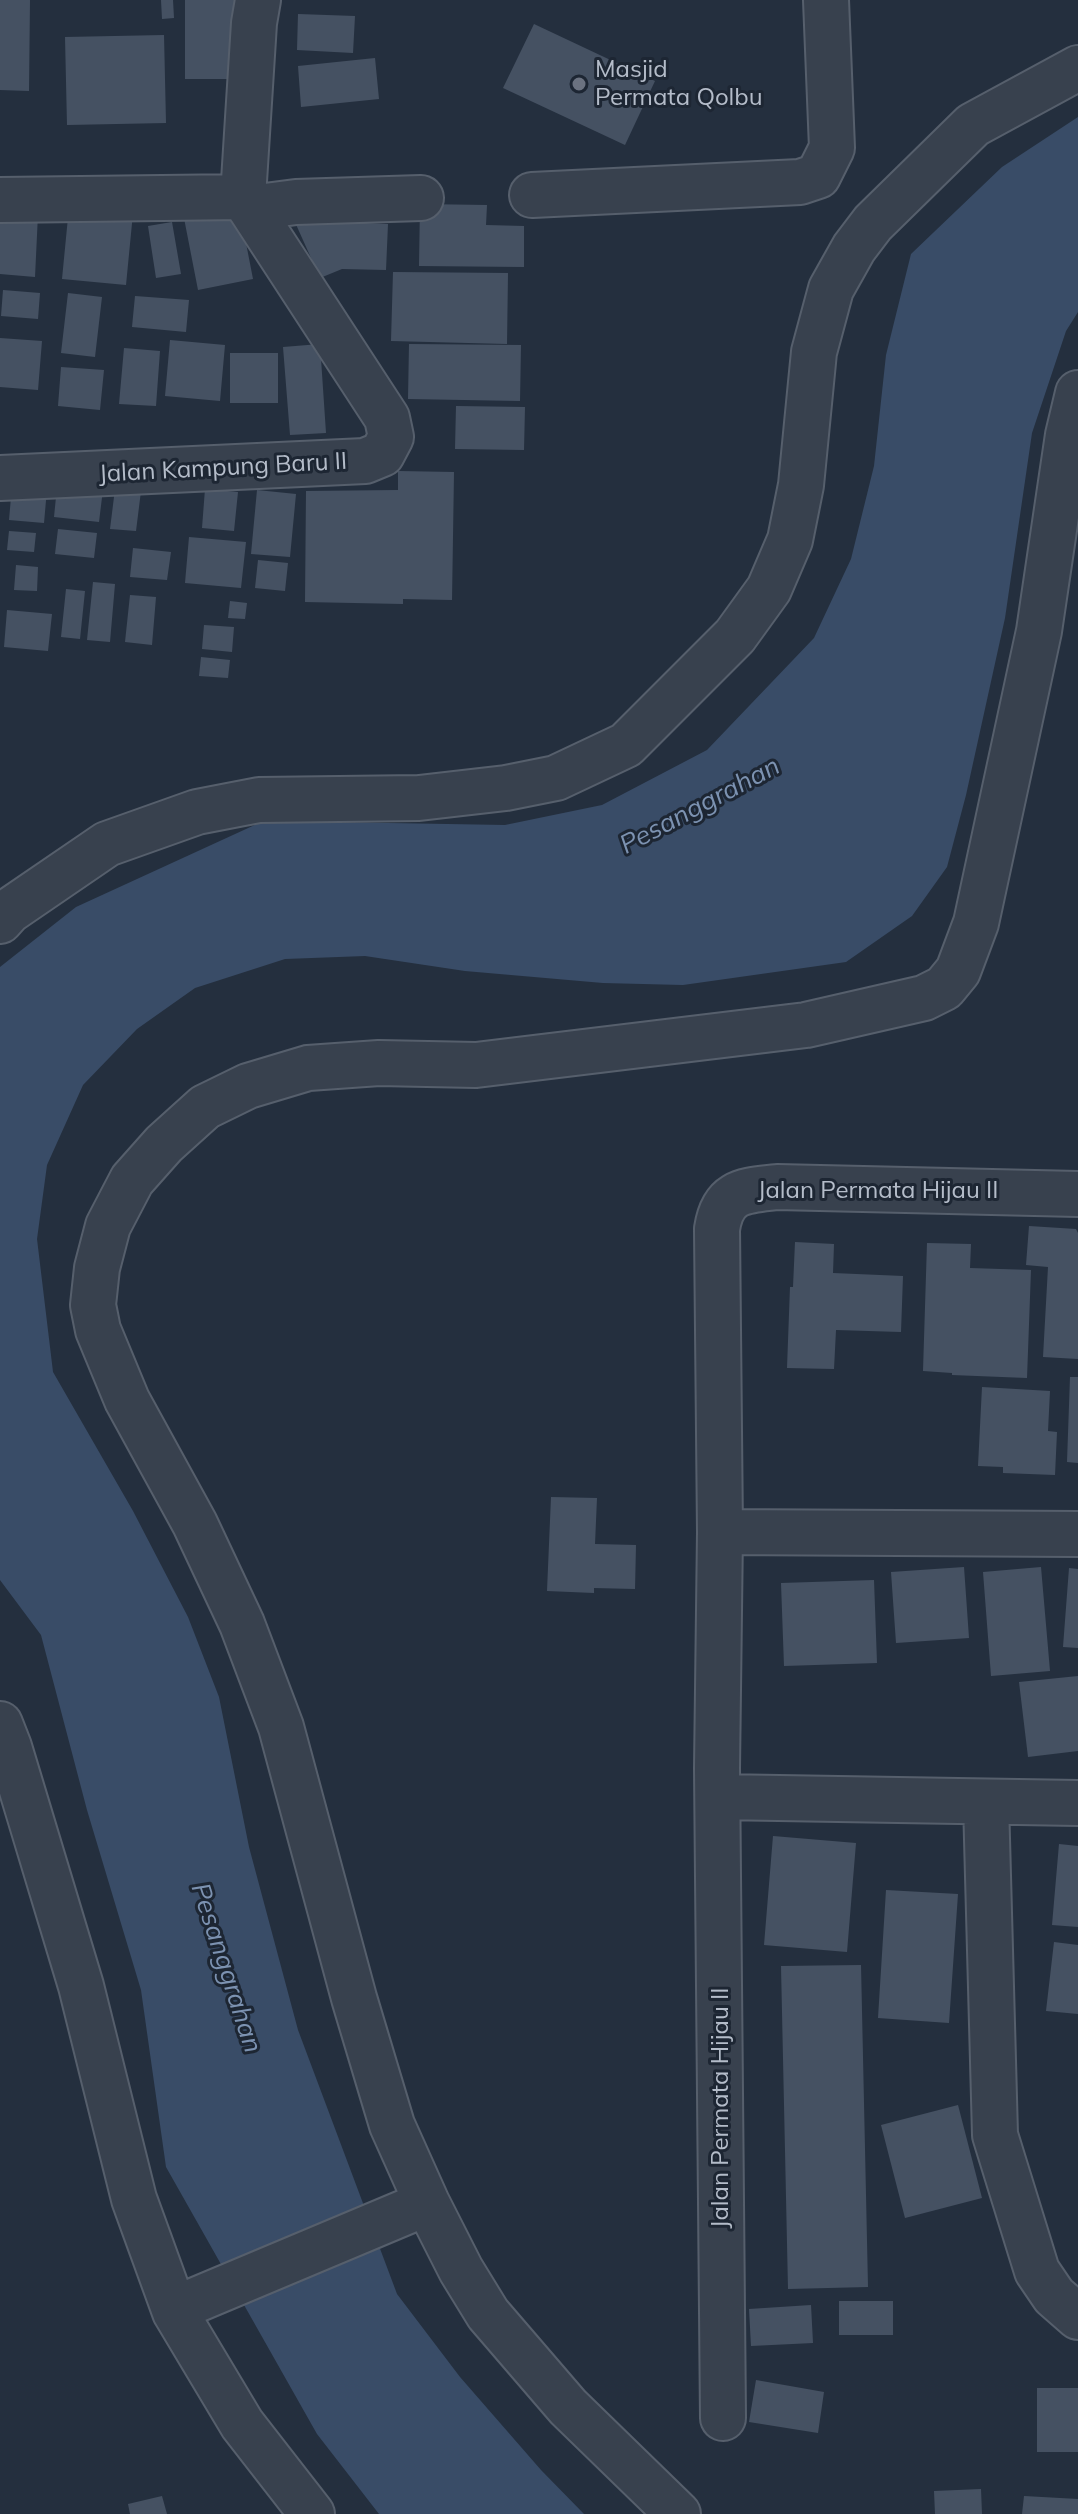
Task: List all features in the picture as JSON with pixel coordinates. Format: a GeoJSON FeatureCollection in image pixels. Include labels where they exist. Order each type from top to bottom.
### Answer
{"type":"FeatureCollection","features":[{"type":"Feature","properties":{"kind":"street"},"geometry":{"type":"LineString","coordinates":[[246,202],[254,23],[258,0]]}},
{"type":"Feature","properties":{"kind":"street"},"geometry":{"type":"LineString","coordinates":[[532,195],[800,182],[818,176],[832,148],[826,0]]}},
{"type":"Feature","properties":{"kind":"street"},"geometry":{"type":"LineString","coordinates":[[0,921],[9,911],[107,844],[197,812],[259,800],[419,798],[506,788],[556,778],[626,745],[735,636],[769,589],[790,540],[798,499],[814,352],[831,289],[854,248],[873,223],[973,125],[1078,68]]}},
{"type":"Feature","properties":{"kind":"street"},"geometry":{"type":"LineString","coordinates":[[0,200],[296,202],[421,198]]}},
{"type":"Feature","properties":{"kind":"street","name":"Jalan Kampung Baru II"},"geometry":{"type":"LineString","coordinates":[[0,478],[365,461],[382,454],[391,437],[387,418],[246,202]]}},
{"type":"Feature","properties":{"kind":"street"},"geometry":{"type":"LineString","coordinates":[[678,2514],[568,2407],[488,2314],[418,2207],[354,1998],[281,1727],[242,1624],[195,1524],[127,1400],[98,1330],[93,1305],[97,1268],[108,1226],[132,1180],[164,1144],[205,1107],[248,1086],[308,1068],[379,1063],[476,1065],[806,1025],[924,998],[944,988],[958,971],[976,923],[990,863],[1039,631],[1068,435],[1078,393]]}},
{"type":"Feature","properties":{"kind":"street","name":"Jalan Permata Hijau II"},"geometry":{"type":"LineString","coordinates":[[723,2418],[717,1229],[720,1212],[741,1191],[777,1187],[1078,1194]]}},
{"type":"Feature","properties":{"kind":"street"},"geometry":{"type":"LineString","coordinates":[[720,1532],[1078,1534]]}},
{"type":"Feature","properties":{"kind":"street"},"geometry":{"type":"LineString","coordinates":[[0,1724],[81,1986],[134,2199],[242,2424],[312,2514]]}},
{"type":"Feature","properties":{"kind":"street"},"geometry":{"type":"LineString","coordinates":[[719,1797],[1078,1803]]}},
{"type":"Feature","properties":{"kind":"street"},"geometry":{"type":"LineString","coordinates":[[986,1802],[995,2135],[1037,2271],[1054,2296],[1078,2317]]}},
{"type":"Feature","properties":{"kind":"street"},"geometry":{"type":"LineString","coordinates":[[186,2306],[418,2207]]}},
{"type":"Feature","properties":{"kind":"water","name":"Pesanggrahan"},"geometry":{"type":"Polygon","coordinates":[[[1078,117],[1078,312],[1066,331],[1032,433],[1005,618],[947,867],[912,916],[846,962],[683,985],[603,983],[465,971],[365,956],[285,959],[195,988],[137,1029],[83,1085],[47,1165],[37,1239],[53,1372],[133,1511],[188,1617],[219,1697],[249,1847],[298,2030],[397,2294],[460,2377],[584,2514],[379,2514],[317,2434],[166,2167],[141,1990],[87,1810],[41,1635],[0,1580],[0,967],[76,907],[270,818],[272,821],[505,825],[602,805],[707,750],[814,638],[851,559],[874,466],[886,355],[911,254],[1002,167],[1078,117]]]}},
{"type":"Feature","properties":{"kind":"building"},"geometry":{"type":"Polygon","coordinates":[[[0,0],[30,0],[29,91],[0,90],[0,0]]]}},
{"type":"Feature","properties":{"kind":"building"},"geometry":{"type":"Polygon","coordinates":[[[161,0],[173,0],[174,18],[162,19],[161,0]]]}},
{"type":"Feature","properties":{"kind":"building"},"geometry":{"type":"Polygon","coordinates":[[[185,0],[238,0],[238,79],[185,79],[185,0]]]}},
{"type":"Feature","properties":{"kind":"building"},"geometry":{"type":"Polygon","coordinates":[[[298,14],[355,16],[353,53],[297,50],[298,14]]]}},
{"type":"Feature","properties":{"kind":"building","name":"Masjid Permata Qolbu"},"geometry":{"type":"Polygon","coordinates":[[[534,24],[655,81],[625,145],[503,88],[534,24]]]}},
{"type":"Feature","properties":{"kind":"building"},"geometry":{"type":"Polygon","coordinates":[[[164,35],[166,123],[67,125],[65,37],[164,35]]]}},
{"type":"Feature","properties":{"kind":"building"},"geometry":{"type":"Polygon","coordinates":[[[375,58],[379,99],[301,107],[298,66],[375,58]]]}},
{"type":"Feature","properties":{"kind":"building"},"geometry":{"type":"Polygon","coordinates":[[[238,202],[253,279],[198,290],[183,213],[238,202]]]}},
{"type":"Feature","properties":{"kind":"building"},"geometry":{"type":"Polygon","coordinates":[[[420,204],[487,205],[486,225],[524,226],[524,267],[419,266],[420,204]]]}},
{"type":"Feature","properties":{"kind":"building"},"geometry":{"type":"Polygon","coordinates":[[[69,207],[133,213],[126,285],[62,279],[69,207]]]}},
{"type":"Feature","properties":{"kind":"building"},"geometry":{"type":"Polygon","coordinates":[[[0,212],[38,214],[35,277],[0,274],[0,212]]]}},
{"type":"Feature","properties":{"kind":"building"},"geometry":{"type":"Polygon","coordinates":[[[294,220],[388,224],[386,270],[342,269],[320,278],[294,220]]]}},
{"type":"Feature","properties":{"kind":"building"},"geometry":{"type":"Polygon","coordinates":[[[172,222],[181,274],[156,278],[148,226],[172,222]]]}},
{"type":"Feature","properties":{"kind":"building"},"geometry":{"type":"Polygon","coordinates":[[[393,272],[508,273],[507,344],[391,341],[393,272]]]}},
{"type":"Feature","properties":{"kind":"building"},"geometry":{"type":"Polygon","coordinates":[[[3,290],[40,293],[38,319],[1,316],[3,290]]]}},
{"type":"Feature","properties":{"kind":"building"},"geometry":{"type":"Polygon","coordinates":[[[68,293],[102,297],[95,357],[61,353],[68,293]]]}},
{"type":"Feature","properties":{"kind":"building"},"geometry":{"type":"Polygon","coordinates":[[[135,296],[189,300],[186,332],[132,327],[135,296]]]}},
{"type":"Feature","properties":{"kind":"building"},"geometry":{"type":"Polygon","coordinates":[[[0,338],[42,341],[38,390],[0,387],[0,338]]]}},
{"type":"Feature","properties":{"kind":"building"},"geometry":{"type":"Polygon","coordinates":[[[170,340],[225,345],[220,401],[165,396],[170,340]]]}},
{"type":"Feature","properties":{"kind":"building"},"geometry":{"type":"Polygon","coordinates":[[[320,344],[326,433],[290,435],[283,347],[320,344]]]}},
{"type":"Feature","properties":{"kind":"building"},"geometry":{"type":"Polygon","coordinates":[[[409,344],[521,345],[520,401],[408,399],[409,344]]]}},
{"type":"Feature","properties":{"kind":"building"},"geometry":{"type":"Polygon","coordinates":[[[124,348],[160,351],[156,406],[119,404],[124,348]]]}},
{"type":"Feature","properties":{"kind":"building"},"geometry":{"type":"Polygon","coordinates":[[[230,353],[278,353],[278,403],[230,403],[230,353]]]}},
{"type":"Feature","properties":{"kind":"building"},"geometry":{"type":"Polygon","coordinates":[[[61,367],[104,370],[100,410],[58,406],[61,367]]]}},
{"type":"Feature","properties":{"kind":"building"},"geometry":{"type":"Polygon","coordinates":[[[456,406],[525,407],[524,450],[455,449],[456,406]]]}},
{"type":"Feature","properties":{"kind":"building"},"geometry":{"type":"Polygon","coordinates":[[[398,471],[454,472],[452,600],[403,599],[403,604],[305,602],[306,491],[398,490],[398,471]]]}},
{"type":"Feature","properties":{"kind":"building"},"geometry":{"type":"Polygon","coordinates":[[[58,477],[104,481],[99,522],[54,517],[58,477]]]}},
{"type":"Feature","properties":{"kind":"building"},"geometry":{"type":"Polygon","coordinates":[[[12,486],[47,489],[44,523],[9,520],[12,486]]]}},
{"type":"Feature","properties":{"kind":"building"},"geometry":{"type":"Polygon","coordinates":[[[115,489],[141,491],[136,531],[110,529],[115,489]]]}},
{"type":"Feature","properties":{"kind":"building"},"geometry":{"type":"Polygon","coordinates":[[[205,489],[238,492],[234,531],[202,528],[205,489]]]}},
{"type":"Feature","properties":{"kind":"building"},"geometry":{"type":"Polygon","coordinates":[[[257,490],[296,494],[290,557],[251,554],[257,490]]]}},
{"type":"Feature","properties":{"kind":"building"},"geometry":{"type":"Polygon","coordinates":[[[58,529],[97,533],[94,558],[55,554],[58,529]]]}},
{"type":"Feature","properties":{"kind":"building"},"geometry":{"type":"Polygon","coordinates":[[[9,531],[36,533],[34,552],[7,550],[9,531]]]}},
{"type":"Feature","properties":{"kind":"building"},"geometry":{"type":"Polygon","coordinates":[[[189,537],[246,542],[241,588],[185,583],[189,537]]]}},
{"type":"Feature","properties":{"kind":"building"},"geometry":{"type":"Polygon","coordinates":[[[133,548],[171,552],[167,580],[130,577],[133,548]]]}},
{"type":"Feature","properties":{"kind":"building"},"geometry":{"type":"Polygon","coordinates":[[[258,560],[288,563],[285,591],[255,588],[258,560]]]}},
{"type":"Feature","properties":{"kind":"building"},"geometry":{"type":"Polygon","coordinates":[[[16,565],[38,567],[37,591],[14,590],[16,565]]]}},
{"type":"Feature","properties":{"kind":"building"},"geometry":{"type":"Polygon","coordinates":[[[93,582],[115,584],[110,642],[87,640],[93,582]]]}},
{"type":"Feature","properties":{"kind":"building"},"geometry":{"type":"Polygon","coordinates":[[[66,589],[85,591],[80,639],[61,637],[66,589]]]}},
{"type":"Feature","properties":{"kind":"building"},"geometry":{"type":"Polygon","coordinates":[[[130,595],[156,597],[152,645],[125,642],[130,595]]]}},
{"type":"Feature","properties":{"kind":"building"},"geometry":{"type":"Polygon","coordinates":[[[230,601],[247,603],[245,619],[228,618],[230,601]]]}},
{"type":"Feature","properties":{"kind":"building"},"geometry":{"type":"Polygon","coordinates":[[[7,610],[52,614],[48,651],[4,647],[7,610]]]}},
{"type":"Feature","properties":{"kind":"building"},"geometry":{"type":"Polygon","coordinates":[[[204,625],[234,627],[232,652],[202,649],[204,625]]]}},
{"type":"Feature","properties":{"kind":"building"},"geometry":{"type":"Polygon","coordinates":[[[201,657],[230,660],[228,678],[199,676],[201,657]]]}},
{"type":"Feature","properties":{"kind":"building"},"geometry":{"type":"Polygon","coordinates":[[[1029,1226],[1076,1229],[1078,1233],[1078,1359],[1043,1357],[1048,1267],[1026,1265],[1029,1226]]]}},
{"type":"Feature","properties":{"kind":"building"},"geometry":{"type":"Polygon","coordinates":[[[795,1242],[834,1244],[833,1273],[903,1276],[901,1332],[836,1330],[834,1369],[787,1368],[795,1242]]]}},
{"type":"Feature","properties":{"kind":"building"},"geometry":{"type":"Polygon","coordinates":[[[927,1243],[971,1244],[970,1268],[1031,1270],[1027,1378],[923,1371],[927,1243]]]}},
{"type":"Feature","properties":{"kind":"building"},"geometry":{"type":"Polygon","coordinates":[[[1070,1377],[1078,1377],[1078,1463],[1067,1462],[1070,1377]]]}},
{"type":"Feature","properties":{"kind":"building"},"geometry":{"type":"Polygon","coordinates":[[[982,1387],[1050,1391],[1048,1431],[1057,1432],[1055,1475],[1003,1473],[1003,1467],[978,1466],[982,1387]]]}},
{"type":"Feature","properties":{"kind":"building"},"geometry":{"type":"Polygon","coordinates":[[[551,1497],[597,1498],[595,1544],[636,1545],[635,1589],[594,1588],[594,1593],[547,1591],[551,1497]]]}},
{"type":"Feature","properties":{"kind":"building"},"geometry":{"type":"Polygon","coordinates":[[[964,1567],[969,1638],[896,1643],[891,1572],[964,1567]]]}},
{"type":"Feature","properties":{"kind":"building"},"geometry":{"type":"Polygon","coordinates":[[[1041,1567],[1050,1671],[991,1676],[983,1572],[1041,1567]]]}},
{"type":"Feature","properties":{"kind":"building"},"geometry":{"type":"Polygon","coordinates":[[[1069,1568],[1078,1569],[1078,1648],[1063,1647],[1069,1568]]]}},
{"type":"Feature","properties":{"kind":"building"},"geometry":{"type":"Polygon","coordinates":[[[874,1580],[877,1663],[784,1666],[781,1583],[874,1580]]]}},
{"type":"Feature","properties":{"kind":"building"},"geometry":{"type":"Polygon","coordinates":[[[1078,1676],[1078,1751],[1028,1757],[1019,1682],[1078,1676]]]}},
{"type":"Feature","properties":{"kind":"building"},"geometry":{"type":"Polygon","coordinates":[[[773,1836],[856,1843],[847,1952],[764,1945],[773,1836]]]}},
{"type":"Feature","properties":{"kind":"building"},"geometry":{"type":"Polygon","coordinates":[[[1059,1844],[1078,1846],[1078,1927],[1052,1925],[1059,1844]]]}},
{"type":"Feature","properties":{"kind":"building"},"geometry":{"type":"Polygon","coordinates":[[[886,1890],[958,1894],[949,2023],[878,2018],[886,1890]]]}},
{"type":"Feature","properties":{"kind":"building"},"geometry":{"type":"Polygon","coordinates":[[[1054,1942],[1078,1945],[1078,2014],[1046,2011],[1054,1942]]]}},
{"type":"Feature","properties":{"kind":"building"},"geometry":{"type":"Polygon","coordinates":[[[861,1965],[868,2287],[788,2289],[781,1966],[861,1965]]]}},
{"type":"Feature","properties":{"kind":"building"},"geometry":{"type":"Polygon","coordinates":[[[958,2105],[982,2198],[905,2218],[881,2125],[958,2105]]]}},
{"type":"Feature","properties":{"kind":"building"},"geometry":{"type":"Polygon","coordinates":[[[839,2301],[893,2301],[893,2335],[839,2335],[839,2301]]]}},
{"type":"Feature","properties":{"kind":"building"},"geometry":{"type":"Polygon","coordinates":[[[811,2305],[813,2343],[751,2346],[749,2309],[811,2305]]]}},
{"type":"Feature","properties":{"kind":"building"},"geometry":{"type":"Polygon","coordinates":[[[756,2380],[824,2392],[818,2433],[749,2422],[756,2380]]]}},
{"type":"Feature","properties":{"kind":"building"},"geometry":{"type":"Polygon","coordinates":[[[1037,2388],[1078,2388],[1078,2452],[1037,2452],[1037,2388]]]}},
{"type":"Feature","properties":{"kind":"building"},"geometry":{"type":"Polygon","coordinates":[[[981,2489],[982,2514],[935,2514],[934,2491],[981,2489]]]}},
{"type":"Feature","properties":{"kind":"building"},"geometry":{"type":"Polygon","coordinates":[[[162,2496],[167,2514],[130,2514],[128,2504],[162,2496]]]}},
{"type":"Feature","properties":{"kind":"building"},"geometry":{"type":"Polygon","coordinates":[[[1024,2496],[1078,2499],[1078,2514],[1022,2514],[1024,2496]]]}},
{"type":"Feature","properties":{"kind":"place","name":"Masjid Permata Qolbu"},"geometry":{"type":"Point","coordinates":[579,84]}}]}
